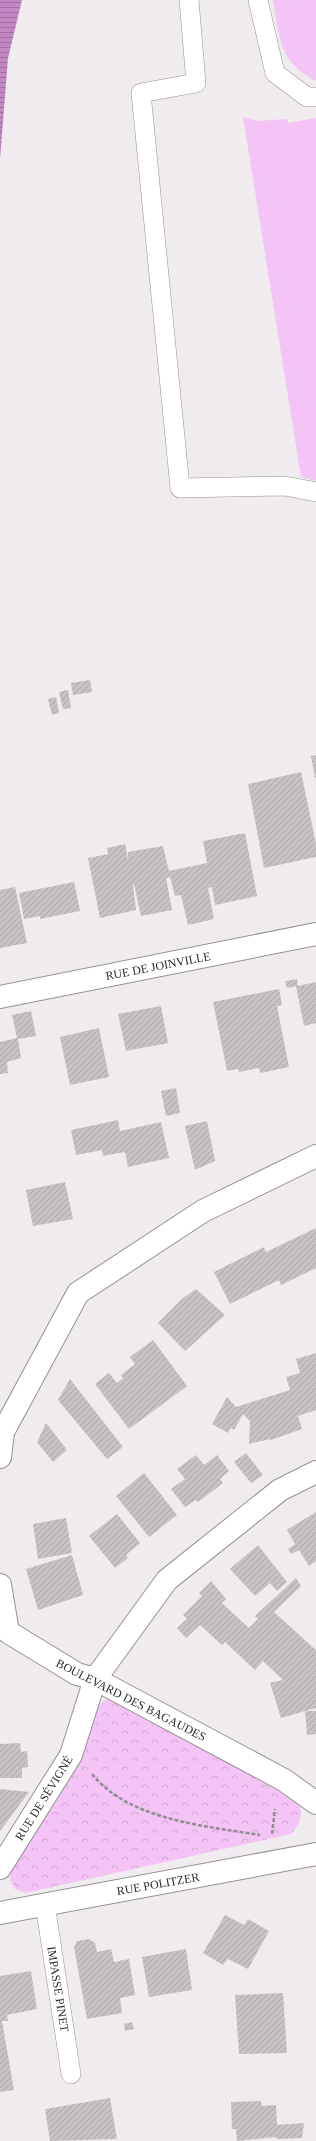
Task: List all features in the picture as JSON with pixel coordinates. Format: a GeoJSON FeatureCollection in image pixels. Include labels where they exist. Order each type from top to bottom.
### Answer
{"type":"FeatureCollection","features":[{"type":"Feature","properties":{"kind":"street","name":"RUE DE JOINVILLE"},"geometry":{"type":"LineString","coordinates":[[0,997],[316,934]]}},
{"type":"Feature","properties":{"kind":"street"},"geometry":{"type":"LineString","coordinates":[[0,1457],[3,1432],[78,1293],[203,1211],[316,1156]]}},
{"type":"Feature","properties":{"kind":"street","name":"RUE DE SÉVIGNÉ"},"geometry":{"type":"LineString","coordinates":[[0,1868],[71,1756],[95,1679],[166,1580],[280,1490],[316,1472]]}},
{"type":"Feature","properties":{"kind":"street","name":"BOULEVARD DES BAGAUDES"},"geometry":{"type":"LineString","coordinates":[[0,1585],[8,1632],[77,1674],[95,1679],[284,1780],[316,1803]]}},
{"type":"Feature","properties":{"kind":"street","name":"RUE POLITZER"},"geometry":{"type":"LineString","coordinates":[[0,1913],[316,1854]]}},
{"type":"Feature","properties":{"kind":"lane"},"geometry":{"type":"LineString","coordinates":[[258,0],[275,74],[307,97],[316,97]]}},
{"type":"Feature","properties":{"kind":"lane"},"geometry":{"type":"LineString","coordinates":[[194,1],[196,83],[141,93],[180,488],[285,486],[316,492]]}},
{"type":"Feature","properties":{"kind":"lane","name":"IMPASSE PINET"},"geometry":{"type":"LineString","coordinates":[[45,1904],[71,2074]]}},
{"type":"Feature","properties":{"kind":"path"},"geometry":{"type":"LineString","coordinates":[[90,1771],[100,1783],[127,1803],[184,1822],[272,1836],[276,1808]]}},
{"type":"Feature","properties":{"kind":"green space"},"geometry":{"type":"Polygon","coordinates":[[[273,0],[316,0],[316,81],[304,74],[288,57],[279,37],[273,0]]]}},
{"type":"Feature","properties":{"kind":"green space"},"geometry":{"type":"Polygon","coordinates":[[[243,117],[257,121],[287,119],[288,123],[316,118],[316,481],[301,477],[243,117]]]}},
{"type":"Feature","properties":{"kind":"green space"},"geometry":{"type":"Polygon","coordinates":[[[109,1698],[294,1795],[301,1811],[298,1825],[291,1834],[25,1893],[15,1889],[10,1879],[11,1867],[97,1710],[102,1702],[109,1698]]]}},
{"type":"Feature","properties":{"kind":"shaded area"},"geometry":{"type":"Polygon","coordinates":[[[0,0],[22,0],[8,58],[0,159],[0,0]]]}},
{"type":"Feature","properties":{"kind":"building"},"geometry":{"type":"Polygon","coordinates":[[[90,680],[92,692],[73,695],[71,683],[90,680]]]}},
{"type":"Feature","properties":{"kind":"building"},"geometry":{"type":"Polygon","coordinates":[[[68,690],[71,708],[63,709],[59,692],[68,690]]]}},
{"type":"Feature","properties":{"kind":"building"},"geometry":{"type":"Polygon","coordinates":[[[56,697],[59,713],[52,715],[48,699],[56,697]]]}},
{"type":"Feature","properties":{"kind":"building"},"geometry":{"type":"Polygon","coordinates":[[[316,755],[316,778],[315,778],[311,756],[316,755]]]}},
{"type":"Feature","properties":{"kind":"building"},"geometry":{"type":"Polygon","coordinates":[[[301,772],[316,844],[316,857],[264,868],[248,784],[301,772]]]}},
{"type":"Feature","properties":{"kind":"building"},"geometry":{"type":"Polygon","coordinates":[[[245,833],[257,896],[215,905],[212,887],[208,888],[214,919],[188,925],[181,895],[175,896],[170,877],[166,878],[172,910],[141,916],[134,884],[136,910],[100,918],[88,858],[108,854],[107,848],[125,844],[128,860],[128,852],[163,846],[169,871],[207,863],[203,841],[245,833]]]}},
{"type":"Feature","properties":{"kind":"building"},"geometry":{"type":"Polygon","coordinates":[[[74,882],[80,911],[40,919],[40,916],[24,919],[19,893],[74,882]]]}},
{"type":"Feature","properties":{"kind":"building"},"geometry":{"type":"Polygon","coordinates":[[[15,887],[27,943],[0,948],[0,890],[15,887]]]}},
{"type":"Feature","properties":{"kind":"building"},"geometry":{"type":"Polygon","coordinates":[[[297,979],[298,986],[316,982],[316,1023],[304,1026],[296,986],[287,988],[285,981],[297,979]]]}},
{"type":"Feature","properties":{"kind":"building"},"geometry":{"type":"Polygon","coordinates":[[[279,989],[282,1005],[277,1006],[289,1067],[260,1073],[259,1068],[239,1072],[238,1069],[227,1071],[213,1002],[279,989]]]}},
{"type":"Feature","properties":{"kind":"building"},"geometry":{"type":"Polygon","coordinates":[[[161,1006],[168,1043],[126,1051],[118,1014],[161,1006]]]}},
{"type":"Feature","properties":{"kind":"building"},"geometry":{"type":"Polygon","coordinates":[[[31,1011],[36,1036],[18,1039],[21,1058],[7,1062],[8,1073],[0,1074],[0,1042],[17,1038],[12,1015],[31,1011]]]}},
{"type":"Feature","properties":{"kind":"building"},"geometry":{"type":"Polygon","coordinates":[[[99,1028],[109,1077],[70,1085],[60,1037],[99,1028]]]}},
{"type":"Feature","properties":{"kind":"building"},"geometry":{"type":"Polygon","coordinates":[[[176,1088],[180,1113],[166,1116],[161,1091],[176,1088]]]}},
{"type":"Feature","properties":{"kind":"building"},"geometry":{"type":"Polygon","coordinates":[[[118,1120],[120,1131],[161,1122],[169,1158],[128,1167],[125,1152],[103,1156],[102,1150],[76,1155],[71,1130],[118,1120]]]}},
{"type":"Feature","properties":{"kind":"building"},"geometry":{"type":"Polygon","coordinates":[[[207,1121],[215,1161],[195,1170],[185,1126],[207,1121]]]}},
{"type":"Feature","properties":{"kind":"building"},"geometry":{"type":"Polygon","coordinates":[[[65,1182],[73,1219],[33,1226],[26,1190],[65,1182]]]}},
{"type":"Feature","properties":{"kind":"building"},"geometry":{"type":"Polygon","coordinates":[[[316,1228],[316,1268],[281,1285],[279,1280],[230,1304],[214,1272],[264,1247],[266,1252],[316,1228]]]}},
{"type":"Feature","properties":{"kind":"building"},"geometry":{"type":"Polygon","coordinates":[[[196,1289],[225,1315],[185,1351],[158,1323],[182,1299],[196,1289]]]}},
{"type":"Feature","properties":{"kind":"building"},"geometry":{"type":"Polygon","coordinates":[[[153,1340],[187,1386],[129,1429],[95,1384],[109,1373],[117,1383],[123,1378],[121,1375],[135,1364],[130,1357],[153,1340]]]}},
{"type":"Feature","properties":{"kind":"building"},"geometry":{"type":"Polygon","coordinates":[[[316,1353],[316,1410],[298,1416],[302,1429],[271,1440],[249,1444],[250,1421],[243,1414],[234,1430],[231,1428],[228,1433],[212,1424],[227,1397],[236,1407],[290,1390],[286,1377],[300,1373],[296,1359],[316,1353]]]}},
{"type":"Feature","properties":{"kind":"building"},"geometry":{"type":"Polygon","coordinates":[[[70,1379],[123,1447],[107,1459],[58,1400],[70,1379]]]}},
{"type":"Feature","properties":{"kind":"building"},"geometry":{"type":"Polygon","coordinates":[[[46,1423],[67,1450],[53,1462],[37,1442],[46,1423]]]}},
{"type":"Feature","properties":{"kind":"building"},"geometry":{"type":"Polygon","coordinates":[[[246,1453],[263,1475],[251,1483],[234,1462],[246,1453]]]}},
{"type":"Feature","properties":{"kind":"building"},"geometry":{"type":"Polygon","coordinates":[[[196,1455],[204,1465],[217,1455],[229,1471],[220,1479],[223,1483],[198,1502],[196,1500],[185,1507],[171,1489],[185,1479],[177,1469],[196,1455]]]}},
{"type":"Feature","properties":{"kind":"building"},"geometry":{"type":"Polygon","coordinates":[[[144,1473],[177,1515],[149,1537],[116,1496],[144,1473]]]}},
{"type":"Feature","properties":{"kind":"building"},"geometry":{"type":"Polygon","coordinates":[[[316,1512],[316,1561],[309,1566],[299,1550],[291,1554],[288,1549],[295,1544],[287,1530],[316,1512]]]}},
{"type":"Feature","properties":{"kind":"building"},"geometry":{"type":"Polygon","coordinates":[[[117,1514],[140,1543],[126,1555],[128,1558],[115,1568],[89,1536],[117,1514]]]}},
{"type":"Feature","properties":{"kind":"building"},"geometry":{"type":"Polygon","coordinates":[[[66,1518],[72,1553],[38,1559],[33,1524],[66,1518]]]}},
{"type":"Feature","properties":{"kind":"building"},"geometry":{"type":"Polygon","coordinates":[[[258,1545],[287,1582],[277,1591],[270,1583],[255,1596],[230,1569],[258,1545]]]}},
{"type":"Feature","properties":{"kind":"building"},"geometry":{"type":"Polygon","coordinates":[[[72,1555],[83,1595],[38,1610],[26,1569],[72,1555]]]}},
{"type":"Feature","properties":{"kind":"building"},"geometry":{"type":"Polygon","coordinates":[[[296,1578],[301,1586],[274,1612],[316,1650],[316,1708],[281,1718],[270,1683],[283,1680],[263,1661],[255,1670],[225,1642],[222,1645],[200,1625],[186,1638],[177,1628],[187,1619],[183,1615],[202,1596],[199,1593],[211,1581],[226,1599],[222,1603],[249,1628],[258,1619],[255,1616],[296,1578]]]}},
{"type":"Feature","properties":{"kind":"building"},"geometry":{"type":"Polygon","coordinates":[[[305,1711],[316,1711],[316,1734],[307,1735],[305,1711]]]}},
{"type":"Feature","properties":{"kind":"building"},"geometry":{"type":"Polygon","coordinates":[[[20,1743],[21,1752],[27,1751],[28,1767],[22,1768],[22,1778],[0,1778],[0,1744],[20,1743]]]}},
{"type":"Feature","properties":{"kind":"building"},"geometry":{"type":"Polygon","coordinates":[[[0,1789],[29,1792],[0,1831],[0,1789]]]}},
{"type":"Feature","properties":{"kind":"building"},"geometry":{"type":"Polygon","coordinates":[[[225,1915],[244,1925],[248,1919],[269,1931],[248,1969],[228,1959],[223,1965],[203,1953],[225,1915]]]}},
{"type":"Feature","properties":{"kind":"building"},"geometry":{"type":"Polygon","coordinates":[[[89,1939],[95,1943],[97,1952],[111,1949],[114,1962],[129,1959],[135,1995],[120,1998],[122,2013],[87,2019],[74,1947],[77,1941],[89,1939]]]}},
{"type":"Feature","properties":{"kind":"building"},"geometry":{"type":"Polygon","coordinates":[[[186,1949],[192,1990],[149,1997],[142,1957],[186,1949]]]}},
{"type":"Feature","properties":{"kind":"building"},"geometry":{"type":"Polygon","coordinates":[[[31,1971],[37,2009],[7,2015],[8,2021],[2,2021],[14,2090],[0,2092],[0,1976],[31,1971]]]}},
{"type":"Feature","properties":{"kind":"building"},"geometry":{"type":"Polygon","coordinates":[[[283,1993],[287,2053],[239,2054],[235,1995],[283,1993]]]}},
{"type":"Feature","properties":{"kind":"building"},"geometry":{"type":"Polygon","coordinates":[[[132,2022],[134,2029],[125,2031],[124,2024],[132,2022]]]}},
{"type":"Feature","properties":{"kind":"building"},"geometry":{"type":"Polygon","coordinates":[[[110,2098],[117,2139],[50,2141],[45,2109],[110,2098]]]}},
{"type":"Feature","properties":{"kind":"building"},"geometry":{"type":"Polygon","coordinates":[[[261,2101],[262,2106],[276,2105],[277,2125],[304,2123],[302,2138],[277,2139],[276,2137],[237,2141],[236,2129],[232,2129],[231,2102],[261,2101]]]}}]}
